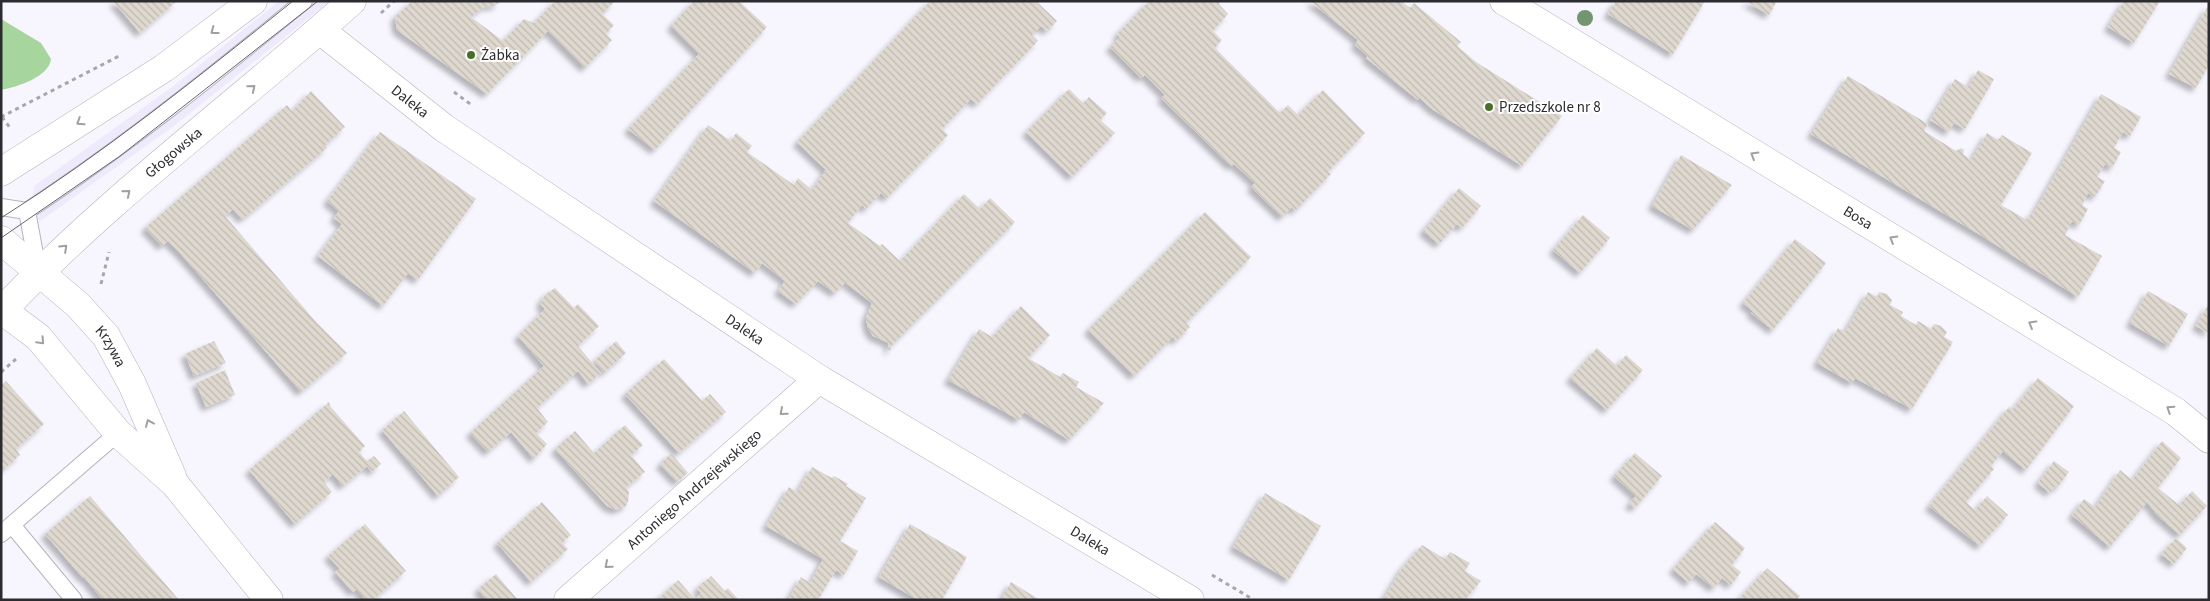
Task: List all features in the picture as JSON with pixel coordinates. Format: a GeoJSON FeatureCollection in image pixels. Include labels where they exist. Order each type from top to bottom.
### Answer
{"type":"FeatureCollection","features":[{"type":"Feature","properties":{"kind":"street"},"geometry":{"type":"LineString","coordinates":[[1,172],[164,68],[253,1]]}},
{"type":"Feature","properties":{"kind":"street","name":"Głogowska"},"geometry":{"type":"LineString","coordinates":[[2,311],[38,272],[90,224],[352,1]]}},
{"type":"Feature","properties":{"kind":"street","name":"Bosa"},"geometry":{"type":"LineString","coordinates":[[1504,1],[2176,412],[2209,439]]}},
{"type":"Feature","properties":{"kind":"street","name":"Daleka"},"geometry":{"type":"LineString","coordinates":[[320,30],[444,128],[819,379],[1190,600]]}},
{"type":"Feature","properties":{"kind":"street","name":"Krzywa"},"geometry":{"type":"LineString","coordinates":[[1,240],[78,305],[106,336],[132,384],[175,484]]}},
{"type":"Feature","properties":{"kind":"street","name":"Krzywa"},"geometry":{"type":"LineString","coordinates":[[2,311],[38,337],[118,434],[175,484],[269,600]]}},
{"type":"Feature","properties":{"kind":"street","name":"Antoniego Andrzejewskiego"},"geometry":{"type":"LineString","coordinates":[[568,600],[819,379]]}},
{"type":"Feature","properties":{"kind":"lane"},"geometry":{"type":"LineString","coordinates":[[1,207],[27,211],[60,189],[198,88],[304,1]]}},
{"type":"Feature","properties":{"kind":"lane"},"geometry":{"type":"LineString","coordinates":[[27,211],[38,272]]}},
{"type":"Feature","properties":{"kind":"lane"},"geometry":{"type":"LineString","coordinates":[[74,600],[7,529],[118,434]]}},
{"type":"Feature","properties":{"kind":"path"},"geometry":{"type":"LineString","coordinates":[[1,117],[122,55]]}},
{"type":"Feature","properties":{"kind":"path"},"geometry":{"type":"LineString","coordinates":[[450,89],[480,112]]}},
{"type":"Feature","properties":{"kind":"path"},"geometry":{"type":"LineString","coordinates":[[1,372],[17,358]]}},
{"type":"Feature","properties":{"kind":"path"},"geometry":{"type":"LineString","coordinates":[[1212,575],[1254,600]]}},
{"type":"Feature","properties":{"kind":"shaded area"},"geometry":{"type":"Polygon","coordinates":[[[279,1],[330,1],[174,126],[39,222],[33,201],[34,186],[176,84],[279,1]]]}},
{"type":"Feature","properties":{"kind":"green space"},"geometry":{"type":"Polygon","coordinates":[[[1,19],[41,43],[51,59],[45,71],[39,76],[23,84],[1,90],[1,19]]]}},
{"type":"Feature","properties":{"kind":"building"},"geometry":{"type":"Polygon","coordinates":[[[113,1],[177,1],[140,33],[113,1]]]}},
{"type":"Feature","properties":{"kind":"building"},"geometry":{"type":"Polygon","coordinates":[[[412,1],[501,1],[495,6],[485,6],[471,17],[503,41],[524,19],[534,23],[555,1],[615,1],[602,14],[614,25],[606,34],[612,40],[585,68],[548,31],[487,94],[397,30],[395,17],[412,1]]]}},
{"type":"Feature","properties":{"kind":"building"},"geometry":{"type":"Polygon","coordinates":[[[694,1],[704,1],[707,4],[709,1],[739,1],[767,27],[655,150],[628,129],[699,54],[671,26],[694,1]]]}},
{"type":"Feature","properties":{"kind":"building"},"geometry":{"type":"Polygon","coordinates":[[[930,1],[1036,1],[1057,21],[1047,31],[1041,26],[1032,35],[1038,41],[977,104],[971,99],[942,129],[948,135],[887,198],[881,193],[866,209],[862,205],[848,223],[880,246],[882,244],[900,261],[964,194],[980,209],[990,198],[1015,222],[892,345],[890,351],[888,349],[889,343],[873,336],[868,328],[866,318],[872,303],[846,283],[852,275],[835,293],[818,281],[796,304],[778,291],[785,281],[762,263],[755,273],[654,201],[708,125],[731,141],[736,133],[752,146],[747,152],[794,185],[798,178],[812,190],[826,170],[797,142],[930,1]]]}},
{"type":"Feature","properties":{"kind":"building"},"geometry":{"type":"Polygon","coordinates":[[[1149,1],[1220,1],[1219,4],[1228,14],[1213,31],[1222,40],[1215,48],[1280,113],[1288,105],[1298,115],[1323,90],[1365,133],[1328,172],[1331,174],[1295,211],[1292,207],[1282,217],[1251,187],[1255,183],[1234,164],[1231,166],[1161,98],[1165,95],[1145,75],[1141,78],[1110,47],[1120,37],[1117,34],[1149,1]]]}},
{"type":"Feature","properties":{"kind":"building"},"geometry":{"type":"Polygon","coordinates":[[[1310,1],[1401,1],[1410,8],[1414,3],[1461,42],[1457,46],[1476,62],[1562,116],[1522,166],[1432,109],[1419,97],[1418,100],[1366,58],[1368,56],[1355,45],[1358,40],[1310,1]]]}},
{"type":"Feature","properties":{"kind":"building"},"geometry":{"type":"Polygon","coordinates":[[[1616,1],[1705,1],[1673,54],[1608,14],[1616,1]]]}},
{"type":"Feature","properties":{"kind":"building"},"geometry":{"type":"Polygon","coordinates":[[[1746,1],[1777,1],[1769,15],[1746,1]]]}},
{"type":"Feature","properties":{"kind":"building"},"geometry":{"type":"Polygon","coordinates":[[[2124,1],[2160,1],[2134,43],[2108,27],[2124,1]]]}},
{"type":"Feature","properties":{"kind":"building"},"geometry":{"type":"Polygon","coordinates":[[[2209,4],[2209,65],[2196,88],[2169,74],[2209,4]]]}},
{"type":"Feature","properties":{"kind":"building"},"geometry":{"type":"Polygon","coordinates":[[[1978,70],[1994,79],[1965,129],[1954,123],[1949,132],[1930,120],[1955,79],[1968,87],[1978,70]]]}},
{"type":"Feature","properties":{"kind":"building"},"geometry":{"type":"Polygon","coordinates":[[[1848,76],[1928,124],[1924,131],[1956,151],[1961,148],[1964,150],[1963,154],[1971,160],[1987,133],[1998,140],[2002,135],[2032,153],[2001,205],[2027,220],[2031,213],[2033,214],[2101,94],[2141,117],[2130,136],[2123,132],[2114,148],[2121,152],[2112,168],[2105,164],[2097,177],[2105,181],[2095,197],[2088,193],[2082,205],[2088,209],[2079,225],[2072,221],[2065,235],[2102,256],[2078,297],[1982,236],[1811,134],[1848,76]]]}},
{"type":"Feature","properties":{"kind":"building"},"geometry":{"type":"Polygon","coordinates":[[[1069,89],[1083,103],[1089,97],[1107,113],[1100,120],[1115,133],[1072,177],[1026,132],[1069,89]]]}},
{"type":"Feature","properties":{"kind":"building"},"geometry":{"type":"Polygon","coordinates":[[[311,91],[345,127],[325,145],[327,148],[248,215],[242,219],[233,209],[225,216],[317,323],[347,353],[301,392],[181,254],[168,241],[162,246],[145,228],[287,105],[292,111],[311,91]]]}},
{"type":"Feature","properties":{"kind":"building"},"geometry":{"type":"Polygon","coordinates":[[[380,132],[476,199],[418,280],[408,273],[383,306],[318,256],[342,224],[334,218],[339,211],[327,201],[380,132]]]}},
{"type":"Feature","properties":{"kind":"building"},"geometry":{"type":"Polygon","coordinates":[[[1681,155],[1732,185],[1693,230],[1652,206],[1681,155]]]}},
{"type":"Feature","properties":{"kind":"building"},"geometry":{"type":"Polygon","coordinates":[[[1459,188],[1481,206],[1462,228],[1457,224],[1439,244],[1423,231],[1459,188]]]}},
{"type":"Feature","properties":{"kind":"building"},"geometry":{"type":"Polygon","coordinates":[[[1205,212],[1251,257],[1186,323],[1190,327],[1176,341],[1173,337],[1134,376],[1088,330],[1205,212]]]}},
{"type":"Feature","properties":{"kind":"building"},"geometry":{"type":"Polygon","coordinates":[[[1583,215],[1610,238],[1580,273],[1553,250],[1583,215]]]}},
{"type":"Feature","properties":{"kind":"building"},"geometry":{"type":"Polygon","coordinates":[[[1795,239],[1826,263],[1773,330],[1751,313],[1753,311],[1743,303],[1795,239]]]}},
{"type":"Feature","properties":{"kind":"building"},"geometry":{"type":"Polygon","coordinates":[[[555,288],[574,308],[578,304],[599,326],[578,346],[601,373],[588,384],[578,371],[537,408],[548,422],[536,433],[547,444],[534,459],[511,432],[488,452],[470,433],[544,366],[518,336],[545,309],[540,304],[545,295],[555,288]]]}},
{"type":"Feature","properties":{"kind":"building"},"geometry":{"type":"Polygon","coordinates":[[[2148,291],[2188,314],[2169,346],[2130,323],[2148,291]]]}},
{"type":"Feature","properties":{"kind":"building"},"geometry":{"type":"Polygon","coordinates":[[[1868,292],[1877,297],[1879,292],[1887,294],[1892,300],[1890,305],[1903,312],[1901,316],[1916,325],[1918,321],[1931,329],[1934,324],[1941,326],[1947,332],[1944,337],[1953,342],[1912,409],[1855,378],[1852,383],[1817,363],[1838,328],[1845,332],[1868,292]]]}},
{"type":"Feature","properties":{"kind":"building"},"geometry":{"type":"Polygon","coordinates":[[[2209,303],[2209,333],[2196,326],[2209,303]]]}},
{"type":"Feature","properties":{"kind":"building"},"geometry":{"type":"Polygon","coordinates":[[[1021,306],[1050,335],[1028,358],[1060,377],[1063,373],[1079,382],[1076,387],[1104,403],[1069,440],[1024,412],[1019,420],[948,380],[979,329],[992,337],[1021,306]]]}},
{"type":"Feature","properties":{"kind":"building"},"geometry":{"type":"Polygon","coordinates":[[[214,341],[226,363],[194,376],[185,354],[214,341]]]}},
{"type":"Feature","properties":{"kind":"building"},"geometry":{"type":"Polygon","coordinates":[[[616,341],[626,353],[604,373],[594,361],[616,341]]]}},
{"type":"Feature","properties":{"kind":"building"},"geometry":{"type":"Polygon","coordinates":[[[1597,348],[1617,366],[1626,355],[1643,370],[1607,410],[1570,378],[1597,348]]]}},
{"type":"Feature","properties":{"kind":"building"},"geometry":{"type":"Polygon","coordinates":[[[664,359],[702,401],[710,394],[726,412],[679,453],[625,394],[664,359]]]}},
{"type":"Feature","properties":{"kind":"building"},"geometry":{"type":"Polygon","coordinates":[[[225,370],[235,395],[206,407],[196,383],[225,370]]]}},
{"type":"Feature","properties":{"kind":"building"},"geometry":{"type":"Polygon","coordinates":[[[2038,378],[2074,406],[2026,470],[2003,451],[1991,466],[1994,469],[1966,502],[1975,510],[1987,496],[2008,515],[1980,546],[1929,506],[2009,407],[2013,409],[2038,378]]]}},
{"type":"Feature","properties":{"kind":"building"},"geometry":{"type":"Polygon","coordinates":[[[6,381],[44,424],[16,449],[20,455],[4,469],[1,467],[1,385],[6,381]]]}},
{"type":"Feature","properties":{"kind":"building"},"geometry":{"type":"Polygon","coordinates":[[[329,402],[330,406],[365,446],[359,452],[367,461],[374,456],[381,464],[372,472],[367,466],[343,486],[333,474],[324,482],[332,492],[295,524],[249,470],[329,402]]]}},
{"type":"Feature","properties":{"kind":"building"},"geometry":{"type":"Polygon","coordinates":[[[404,411],[459,477],[438,496],[382,430],[404,411]]]}},
{"type":"Feature","properties":{"kind":"building"},"geometry":{"type":"Polygon","coordinates":[[[625,425],[643,445],[631,455],[645,472],[626,487],[629,492],[628,502],[626,506],[616,510],[607,506],[555,449],[575,431],[594,453],[625,425]]]}},
{"type":"Feature","properties":{"kind":"building"},"geometry":{"type":"Polygon","coordinates":[[[2162,441],[2181,458],[2158,488],[2179,505],[2192,491],[2207,506],[2180,535],[2157,515],[2147,502],[2110,547],[2072,515],[2084,499],[2095,507],[2120,470],[2132,480],[2162,441]]]}},
{"type":"Feature","properties":{"kind":"building"},"geometry":{"type":"Polygon","coordinates":[[[671,453],[688,473],[677,482],[660,464],[671,453]]]}},
{"type":"Feature","properties":{"kind":"building"},"geometry":{"type":"Polygon","coordinates":[[[1635,453],[1662,476],[1635,508],[1629,504],[1636,496],[1614,476],[1635,453]]]}},
{"type":"Feature","properties":{"kind":"building"},"geometry":{"type":"Polygon","coordinates":[[[2054,461],[2069,472],[2057,488],[2055,486],[2050,493],[2038,483],[2054,461]]]}},
{"type":"Feature","properties":{"kind":"building"},"geometry":{"type":"Polygon","coordinates":[[[812,467],[848,484],[846,486],[866,498],[840,541],[858,551],[844,575],[836,570],[818,600],[788,600],[801,577],[810,583],[823,559],[766,526],[789,487],[797,492],[812,467]]]}},
{"type":"Feature","properties":{"kind":"building"},"geometry":{"type":"Polygon","coordinates":[[[1265,493],[1321,526],[1289,580],[1233,547],[1265,493]]]}},
{"type":"Feature","properties":{"kind":"building"},"geometry":{"type":"Polygon","coordinates":[[[90,496],[179,600],[103,600],[45,534],[90,496]]]}},
{"type":"Feature","properties":{"kind":"building"},"geometry":{"type":"Polygon","coordinates":[[[542,502],[571,535],[562,543],[568,549],[531,582],[497,543],[542,502]]]}},
{"type":"Feature","properties":{"kind":"building"},"geometry":{"type":"Polygon","coordinates":[[[1715,522],[1745,548],[1732,565],[1741,572],[1731,585],[1722,578],[1714,588],[1696,574],[1689,583],[1673,569],[1715,522]]]}},
{"type":"Feature","properties":{"kind":"building"},"geometry":{"type":"Polygon","coordinates":[[[365,524],[406,571],[373,600],[366,600],[357,589],[353,592],[335,572],[340,569],[328,556],[365,524]]]}},
{"type":"Feature","properties":{"kind":"building"},"geometry":{"type":"Polygon","coordinates":[[[910,524],[967,557],[942,600],[918,600],[879,577],[910,524]]]}},
{"type":"Feature","properties":{"kind":"building"},"geometry":{"type":"Polygon","coordinates":[[[2176,538],[2187,548],[2174,564],[2161,554],[2176,538]]]}},
{"type":"Feature","properties":{"kind":"building"},"geometry":{"type":"Polygon","coordinates":[[[1422,545],[1445,559],[1450,552],[1470,563],[1465,571],[1481,581],[1465,600],[1383,600],[1402,568],[1422,545]]]}},
{"type":"Feature","properties":{"kind":"building"},"geometry":{"type":"Polygon","coordinates":[[[1767,568],[1800,596],[1796,600],[1738,600],[1767,568]]]}},
{"type":"Feature","properties":{"kind":"building"},"geometry":{"type":"Polygon","coordinates":[[[496,574],[518,600],[486,600],[478,589],[496,574]]]}},
{"type":"Feature","properties":{"kind":"building"},"geometry":{"type":"Polygon","coordinates":[[[711,576],[725,591],[728,588],[739,600],[657,600],[678,580],[695,599],[701,593],[697,588],[711,576]]]}},
{"type":"Feature","properties":{"kind":"building"},"geometry":{"type":"Polygon","coordinates":[[[1011,582],[1040,600],[1001,600],[1011,582]]]}},
{"type":"Feature","properties":{"kind":"tram line"},"geometry":{"type":"LineString","coordinates":[[1,218],[114,141],[293,1]]}},
{"type":"Feature","properties":{"kind":"tram line"},"geometry":{"type":"LineString","coordinates":[[1,238],[120,156],[318,1]]}},
{"type":"Feature","properties":{"kind":"place","name":"Żabka"},"geometry":{"type":"Point","coordinates":[471,55]}},
{"type":"Feature","properties":{"kind":"place","name":"Przedszkole nr 8"},"geometry":{"type":"Point","coordinates":[1489,107]}}]}
